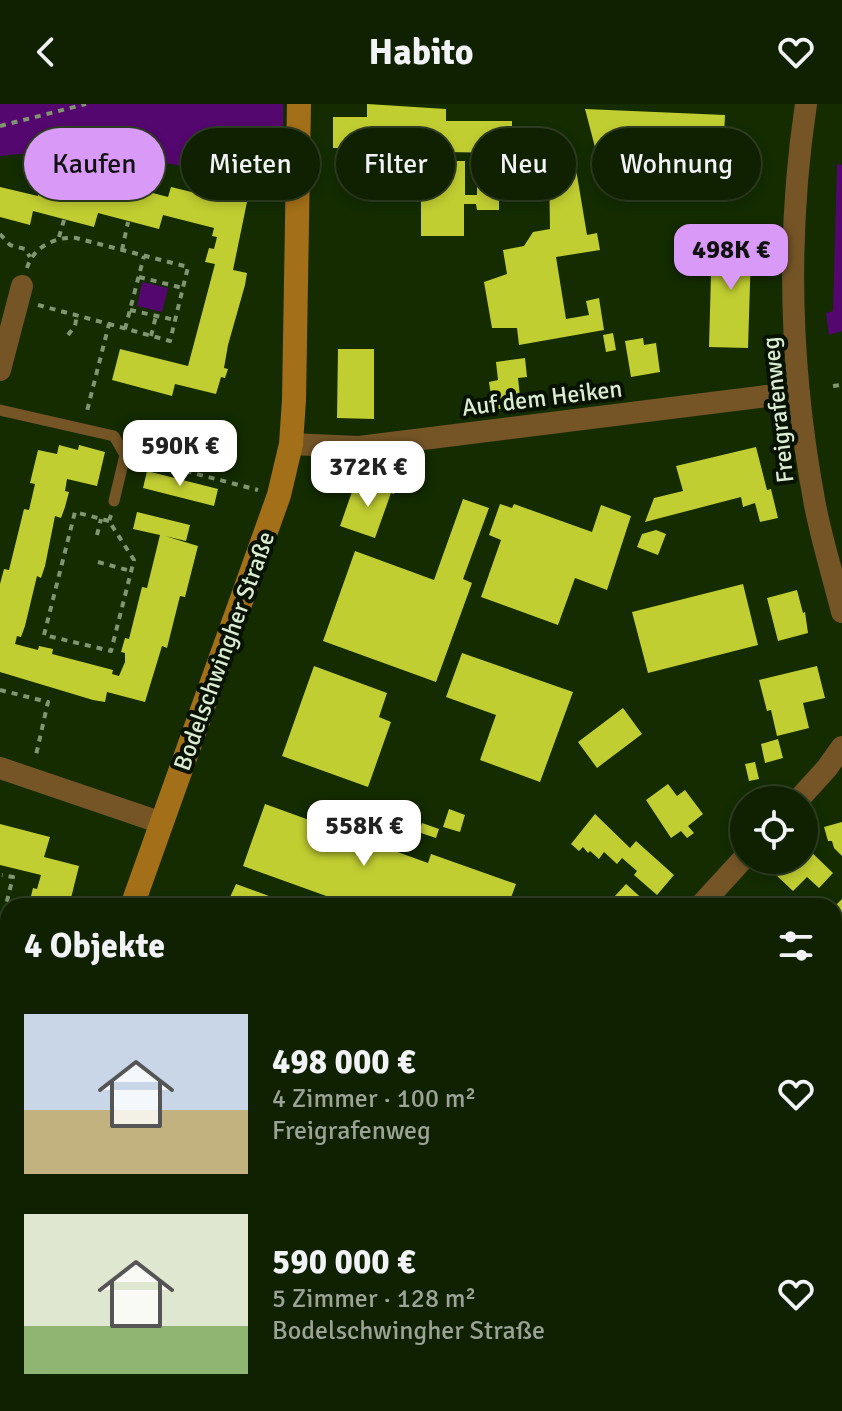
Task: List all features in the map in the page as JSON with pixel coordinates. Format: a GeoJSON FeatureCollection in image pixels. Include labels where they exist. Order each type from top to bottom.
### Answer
{"type":"FeatureCollection","features":[{"type":"Feature","properties":{"kind":"street","name":"Bodelschwingher Straße"},"geometry":{"type":"LineString","coordinates":[[135,898],[279,495],[291,444],[299,104]]}},
{"type":"Feature","properties":{"kind":"street","name":"Freigrafenweg"},"geometry":{"type":"LineString","coordinates":[[806,104],[794,228],[793,290],[799,392],[815,506],[842,612]]}},
{"type":"Feature","properties":{"kind":"street"},"geometry":{"type":"LineString","coordinates":[[0,370],[22,286]]}},
{"type":"Feature","properties":{"kind":"street","name":"Auf dem Heiken"},"geometry":{"type":"LineString","coordinates":[[291,444],[359,447],[799,392]]}},
{"type":"Feature","properties":{"kind":"street"},"geometry":{"type":"LineString","coordinates":[[810,786],[842,747]]}},
{"type":"Feature","properties":{"kind":"street"},"geometry":{"type":"LineString","coordinates":[[0,768],[162,823]]}},
{"type":"Feature","properties":{"kind":"street"},"geometry":{"type":"LineString","coordinates":[[707,898],[730,873]]}},
{"type":"Feature","properties":{"kind":"lane"},"geometry":{"type":"LineString","coordinates":[[0,410],[114,436],[125,455],[114,501]]}},
{"type":"Feature","properties":{"kind":"path"},"geometry":{"type":"LineString","coordinates":[[0,126],[86,104]]}},
{"type":"Feature","properties":{"kind":"path"},"geometry":{"type":"LineString","coordinates":[[59,237],[64,220]]}},
{"type":"Feature","properties":{"kind":"path"},"geometry":{"type":"LineString","coordinates":[[122,250],[128,222]]}},
{"type":"Feature","properties":{"kind":"path"},"geometry":{"type":"LineString","coordinates":[[0,234],[10,245],[25,249],[30,257]]}},
{"type":"Feature","properties":{"kind":"path"},"geometry":{"type":"LineString","coordinates":[[22,286],[30,257],[59,237],[76,238],[188,267],[170,341],[36,304]]}},
{"type":"Feature","properties":{"kind":"path"},"geometry":{"type":"LineString","coordinates":[[125,329],[137,293],[144,256]]}},
{"type":"Feature","properties":{"kind":"path"},"geometry":{"type":"LineString","coordinates":[[139,277],[183,288]]}},
{"type":"Feature","properties":{"kind":"path"},"geometry":{"type":"LineString","coordinates":[[130,310],[175,320]]}},
{"type":"Feature","properties":{"kind":"path"},"geometry":{"type":"LineString","coordinates":[[68,335],[75,326],[77,315]]}},
{"type":"Feature","properties":{"kind":"path"},"geometry":{"type":"LineString","coordinates":[[151,336],[156,316]]}},
{"type":"Feature","properties":{"kind":"path"},"geometry":{"type":"LineString","coordinates":[[83,429],[109,324]]}},
{"type":"Feature","properties":{"kind":"path"},"geometry":{"type":"LineString","coordinates":[[833,386],[842,385]]}},
{"type":"Feature","properties":{"kind":"path"},"geometry":{"type":"LineString","coordinates":[[125,455],[279,495]]}},
{"type":"Feature","properties":{"kind":"path"},"geometry":{"type":"LineString","coordinates":[[109,521],[114,501]]}},
{"type":"Feature","properties":{"kind":"path"},"geometry":{"type":"LineString","coordinates":[[75,512],[101,519],[109,521],[134,560],[111,651],[44,635],[75,512]]}},
{"type":"Feature","properties":{"kind":"path"},"geometry":{"type":"LineString","coordinates":[[97,535],[101,519]]}},
{"type":"Feature","properties":{"kind":"path"},"geometry":{"type":"LineString","coordinates":[[98,562],[131,571]]}},
{"type":"Feature","properties":{"kind":"path"},"geometry":{"type":"LineString","coordinates":[[0,690],[48,702],[36,755]]}},
{"type":"Feature","properties":{"kind":"path"},"geometry":{"type":"LineString","coordinates":[[0,882],[1,874],[13,877],[7,898]]}},
{"type":"Feature","properties":{"kind":"shaded area"},"geometry":{"type":"Polygon","coordinates":[[[0,104],[283,104],[283,128],[181,128],[181,166],[165,164],[165,128],[24,128],[24,154],[0,156],[0,104]]]}},
{"type":"Feature","properties":{"kind":"shaded area"},"geometry":{"type":"Polygon","coordinates":[[[837,164],[842,165],[842,331],[829,335],[826,313],[833,311],[837,164]]]}},
{"type":"Feature","properties":{"kind":"shaded area"},"geometry":{"type":"Polygon","coordinates":[[[142,282],[168,288],[162,312],[137,306],[142,282]]]}},
{"type":"Feature","properties":{"kind":"building"},"geometry":{"type":"Polygon","coordinates":[[[367,104],[446,109],[446,121],[512,121],[512,128],[471,128],[471,152],[455,152],[455,128],[336,128],[336,148],[333,148],[333,117],[367,117],[367,104]]]}},
{"type":"Feature","properties":{"kind":"building"},"geometry":{"type":"Polygon","coordinates":[[[585,109],[725,115],[724,128],[592,128],[592,136],[585,109]]]}},
{"type":"Feature","properties":{"kind":"building"},"geometry":{"type":"Polygon","coordinates":[[[455,161],[465,161],[465,195],[471,195],[471,200],[499,200],[499,210],[477,210],[476,204],[464,204],[464,236],[421,236],[421,200],[455,200],[455,161]]]}},
{"type":"Feature","properties":{"kind":"building"},"geometry":{"type":"Polygon","coordinates":[[[576,169],[587,235],[597,233],[600,250],[556,257],[566,319],[589,315],[586,301],[599,298],[604,330],[519,345],[517,328],[492,328],[484,282],[507,274],[503,250],[524,246],[533,232],[550,229],[550,200],[576,200],[576,169]]]}},
{"type":"Feature","properties":{"kind":"building"},"geometry":{"type":"Polygon","coordinates":[[[0,187],[24,193],[24,200],[165,200],[171,187],[181,189],[181,200],[247,202],[233,270],[247,273],[228,345],[224,368],[228,369],[225,378],[221,377],[216,394],[175,384],[172,396],[112,380],[120,349],[188,366],[215,264],[205,262],[209,248],[214,249],[217,237],[212,236],[214,228],[163,215],[159,229],[98,213],[94,227],[33,211],[30,225],[0,217],[0,187]]]}},
{"type":"Feature","properties":{"kind":"building"},"geometry":{"type":"Polygon","coordinates":[[[745,233],[761,233],[760,252],[751,252],[748,348],[709,347],[712,238],[717,238],[717,242],[738,242],[738,251],[745,252],[745,233]]]}},
{"type":"Feature","properties":{"kind":"building"},"geometry":{"type":"Polygon","coordinates":[[[613,333],[616,350],[606,352],[603,335],[613,333]]]}},
{"type":"Feature","properties":{"kind":"building"},"geometry":{"type":"Polygon","coordinates":[[[643,338],[644,345],[656,343],[660,372],[631,377],[625,341],[643,338]]]}},
{"type":"Feature","properties":{"kind":"building"},"geometry":{"type":"Polygon","coordinates":[[[338,349],[374,349],[374,419],[337,418],[338,349]]]}},
{"type":"Feature","properties":{"kind":"building"},"geometry":{"type":"Polygon","coordinates":[[[525,358],[527,377],[518,378],[521,406],[493,410],[489,382],[498,380],[496,362],[525,358]]]}},
{"type":"Feature","properties":{"kind":"building"},"geometry":{"type":"Polygon","coordinates":[[[59,445],[78,450],[79,445],[105,452],[97,486],[67,479],[65,491],[69,492],[65,507],[61,518],[55,516],[45,566],[41,578],[37,576],[25,626],[15,644],[38,650],[39,646],[53,649],[52,654],[113,670],[112,674],[119,676],[125,662],[125,653],[121,652],[125,638],[129,639],[142,587],[147,588],[160,535],[133,529],[137,512],[190,525],[186,541],[165,536],[198,546],[185,597],[180,596],[167,648],[162,646],[145,702],[107,692],[105,702],[93,700],[0,672],[0,584],[4,569],[9,570],[24,509],[29,510],[35,484],[30,483],[38,450],[57,454],[59,445]]]}},
{"type":"Feature","properties":{"kind":"building"},"geometry":{"type":"Polygon","coordinates":[[[756,447],[778,518],[760,522],[755,503],[743,507],[741,497],[645,522],[654,498],[683,491],[676,466],[756,447]]]}},
{"type":"Feature","properties":{"kind":"building"},"geometry":{"type":"Polygon","coordinates":[[[147,471],[218,489],[214,506],[143,488],[147,471]]]}},
{"type":"Feature","properties":{"kind":"building"},"geometry":{"type":"Polygon","coordinates":[[[381,480],[397,485],[394,494],[391,493],[375,538],[340,526],[353,489],[370,495],[381,480]]]}},
{"type":"Feature","properties":{"kind":"building"},"geometry":{"type":"Polygon","coordinates":[[[463,499],[489,508],[463,579],[472,583],[436,682],[323,641],[355,551],[434,580],[463,499]]]}},
{"type":"Feature","properties":{"kind":"building"},"geometry":{"type":"Polygon","coordinates":[[[500,504],[512,508],[514,504],[592,532],[601,505],[631,516],[607,590],[575,578],[558,625],[481,597],[501,540],[489,535],[500,504]]]}},
{"type":"Feature","properties":{"kind":"building"},"geometry":{"type":"Polygon","coordinates":[[[656,530],[666,534],[658,555],[637,547],[642,534],[656,530]]]}},
{"type":"Feature","properties":{"kind":"building"},"geometry":{"type":"Polygon","coordinates":[[[743,584],[758,645],[648,673],[632,612],[743,584]]]}},
{"type":"Feature","properties":{"kind":"building"},"geometry":{"type":"Polygon","coordinates":[[[797,590],[808,633],[778,641],[767,598],[797,590]]]}},
{"type":"Feature","properties":{"kind":"building"},"geometry":{"type":"Polygon","coordinates":[[[462,653],[573,692],[540,782],[480,760],[496,715],[446,697],[462,653]]]}},
{"type":"Feature","properties":{"kind":"building"},"geometry":{"type":"Polygon","coordinates":[[[314,666],[387,693],[379,717],[391,722],[368,787],[282,756],[314,666]]]}},
{"type":"Feature","properties":{"kind":"building"},"geometry":{"type":"Polygon","coordinates":[[[817,666],[825,698],[803,703],[809,728],[777,736],[759,680],[817,666]]]}},
{"type":"Feature","properties":{"kind":"building"},"geometry":{"type":"Polygon","coordinates":[[[623,708],[642,734],[597,768],[578,742],[623,708]]]}},
{"type":"Feature","properties":{"kind":"building"},"geometry":{"type":"Polygon","coordinates":[[[778,739],[783,758],[765,763],[761,744],[778,739]]]}},
{"type":"Feature","properties":{"kind":"building"},"geometry":{"type":"Polygon","coordinates":[[[755,762],[759,779],[749,781],[745,764],[755,762]]]}},
{"type":"Feature","properties":{"kind":"building"},"geometry":{"type":"Polygon","coordinates":[[[668,784],[677,796],[685,790],[703,814],[688,826],[694,833],[687,838],[681,831],[671,838],[646,800],[668,784]]]}},
{"type":"Feature","properties":{"kind":"building"},"geometry":{"type":"Polygon","coordinates":[[[265,804],[428,863],[431,854],[516,884],[511,898],[332,898],[243,866],[265,804]]]}},
{"type":"Feature","properties":{"kind":"building"},"geometry":{"type":"Polygon","coordinates":[[[449,809],[465,815],[460,832],[443,827],[449,809]]]}},
{"type":"Feature","properties":{"kind":"building"},"geometry":{"type":"Polygon","coordinates":[[[595,814],[630,848],[636,841],[674,875],[657,895],[634,875],[637,871],[622,858],[617,864],[604,852],[599,859],[583,847],[579,851],[571,844],[595,814]]]}},
{"type":"Feature","properties":{"kind":"building"},"geometry":{"type":"Polygon","coordinates":[[[842,822],[842,856],[832,841],[828,841],[824,827],[842,822]]]}},
{"type":"Feature","properties":{"kind":"building"},"geometry":{"type":"Polygon","coordinates":[[[422,823],[439,829],[436,838],[418,832],[422,823]]]}},
{"type":"Feature","properties":{"kind":"building"},"geometry":{"type":"Polygon","coordinates":[[[0,824],[50,837],[44,857],[79,866],[71,898],[30,898],[41,875],[0,865],[0,824]]]}},
{"type":"Feature","properties":{"kind":"building"},"geometry":{"type":"Polygon","coordinates":[[[818,859],[833,873],[819,888],[807,877],[793,891],[775,874],[818,874],[818,859]]]}},
{"type":"Feature","properties":{"kind":"building"},"geometry":{"type":"Polygon","coordinates":[[[236,884],[274,898],[230,898],[236,884]]]}},
{"type":"Feature","properties":{"kind":"building"},"geometry":{"type":"Polygon","coordinates":[[[626,884],[641,898],[615,898],[626,884]]]}}]}
